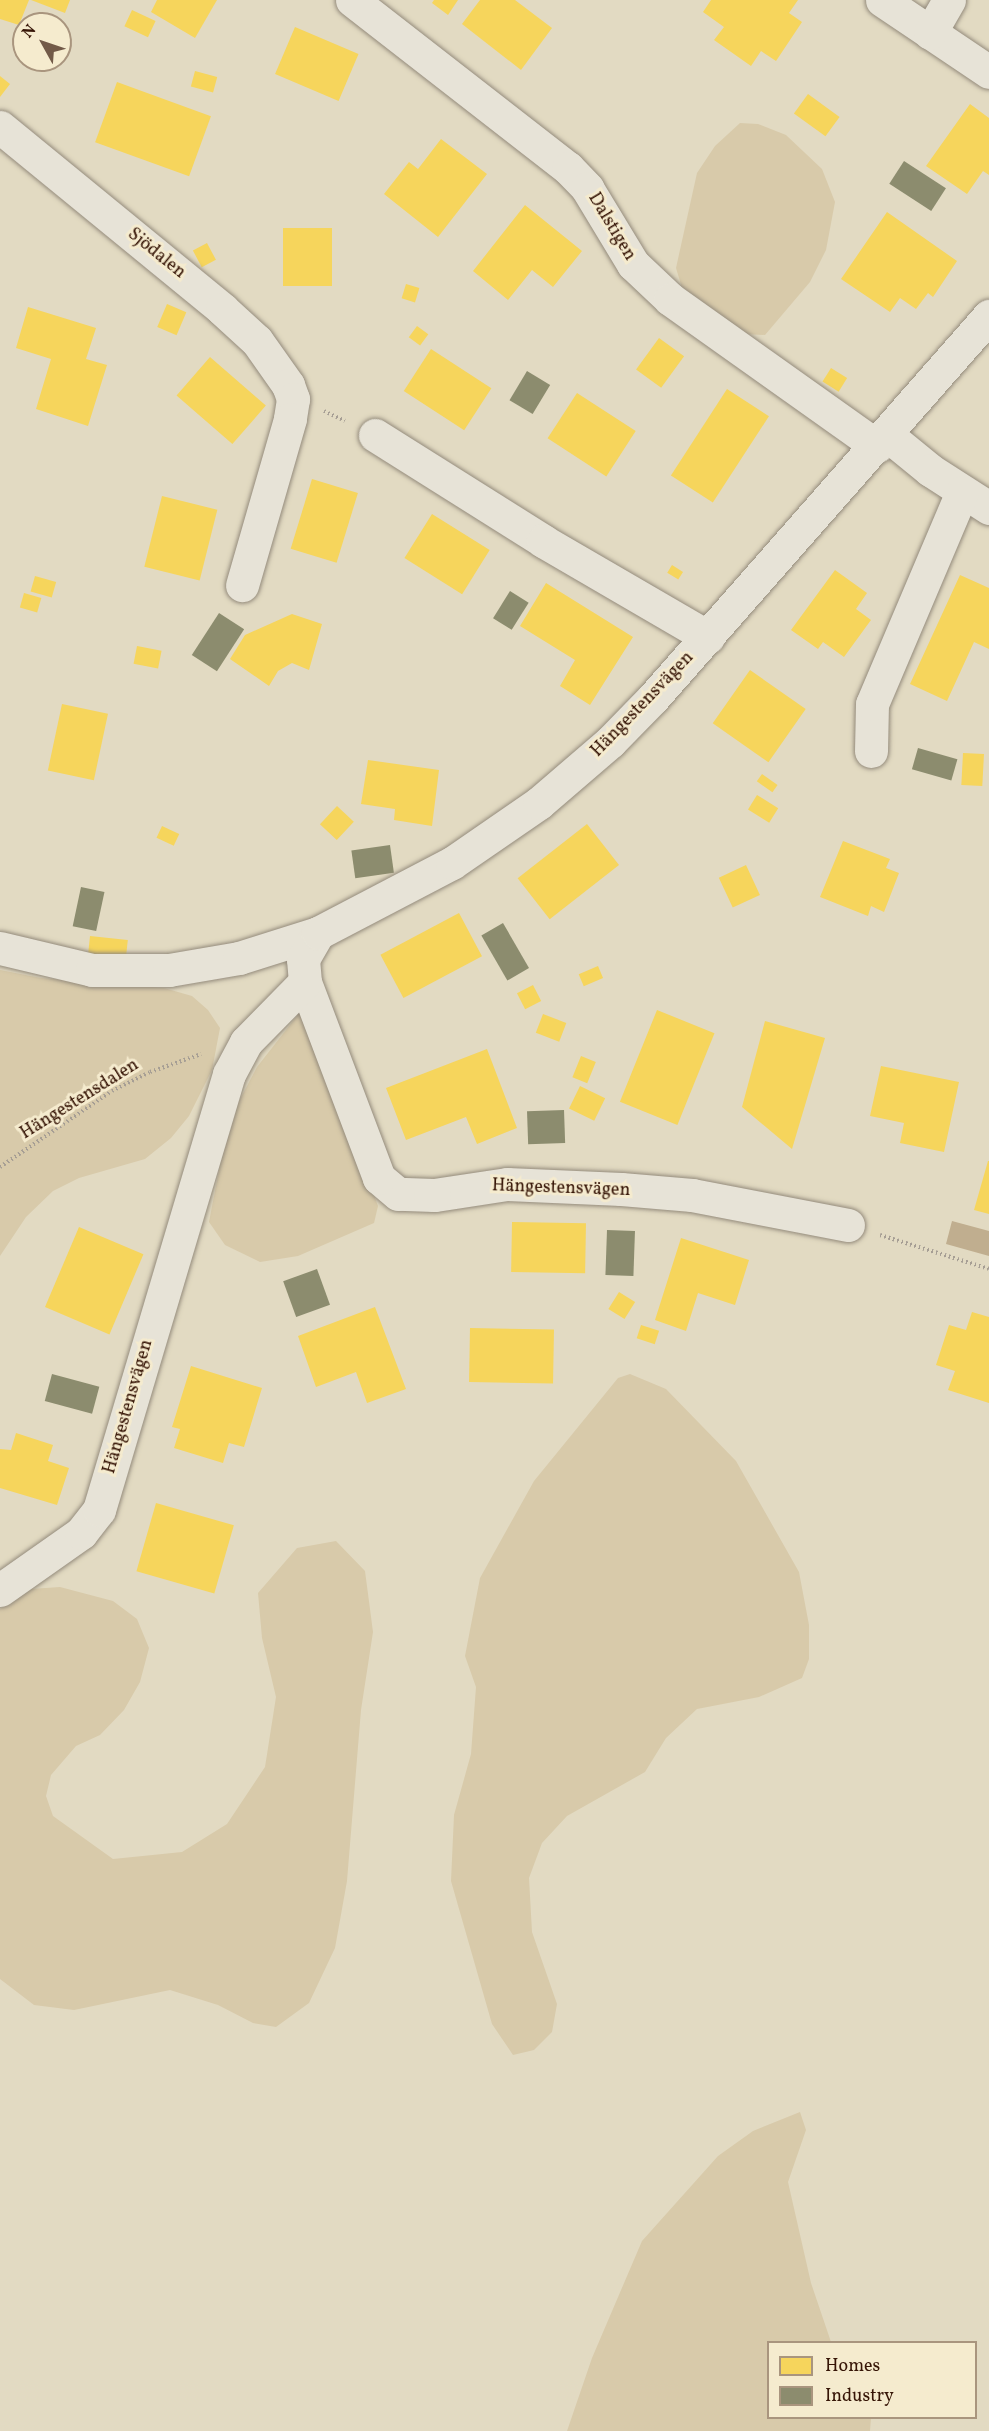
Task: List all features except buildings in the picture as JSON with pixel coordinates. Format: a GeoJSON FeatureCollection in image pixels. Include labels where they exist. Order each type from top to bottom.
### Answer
{"type":"FeatureCollection","features":[{"type":"Feature","properties":{"kind":"street","name":"Dalstigen"},"geometry":{"type":"LineString","coordinates":[[352,0],[568,168],[587,188],[633,264],[670,299],[975,500]]}},
{"type":"Feature","properties":{"kind":"street"},"geometry":{"type":"LineString","coordinates":[[882,0],[989,72]]}},
{"type":"Feature","properties":{"kind":"street"},"geometry":{"type":"LineString","coordinates":[[930,33],[949,0]]}},
{"type":"Feature","properties":{"kind":"street","name":"Sjödalen"},"geometry":{"type":"LineString","coordinates":[[0,127],[249,333],[271,358],[293,399]]}},
{"type":"Feature","properties":{"kind":"street","name":"Hängestensvägen"},"geometry":{"type":"LineString","coordinates":[[848,1225],[692,1195],[621,1190],[507,1184],[434,1195],[398,1194],[379,1178],[305,982],[303,959],[318,933],[444,868],[539,803],[610,741],[708,637],[989,316]]}},
{"type":"Feature","properties":{"kind":"street"},"geometry":{"type":"LineString","coordinates":[[242,585],[293,399]]}},
{"type":"Feature","properties":{"kind":"street","name":"Hängestensvägen"},"geometry":{"type":"LineString","coordinates":[[375,435],[543,541],[708,637]]}},
{"type":"Feature","properties":{"kind":"street"},"geometry":{"type":"LineString","coordinates":[[871,751],[872,705],[975,500]]}},
{"type":"Feature","properties":{"kind":"street"},"geometry":{"type":"LineString","coordinates":[[0,948],[92,970],[169,970],[239,958],[318,933]]}},
{"type":"Feature","properties":{"kind":"street","name":"Hängestensvägen"},"geometry":{"type":"LineString","coordinates":[[0,1590],[81,1533],[99,1510],[229,1074],[246,1042],[305,982]]}},
{"type":"Feature","properties":{"kind":"path"},"geometry":{"type":"LineString","coordinates":[[293,399],[375,435]]}},
{"type":"Feature","properties":{"kind":"path","name":"Hängestensdalen"},"geometry":{"type":"LineString","coordinates":[[0,1167],[112,1091],[186,1058],[246,1042]]}},
{"type":"Feature","properties":{"kind":"path"},"geometry":{"type":"LineString","coordinates":[[848,1225],[989,1269]]}},
{"type":"Feature","properties":{"kind":"shaded area"},"geometry":{"type":"Polygon","coordinates":[[[740,123],[758,124],[786,135],[822,169],[835,202],[826,250],[810,282],[765,335],[743,334],[682,288],[676,268],[697,173],[715,146],[740,123]]]}},
{"type":"Feature","properties":{"kind":"shaded area"},"geometry":{"type":"Polygon","coordinates":[[[0,970],[41,978],[164,988],[192,996],[208,1010],[220,1028],[212,1070],[189,1116],[171,1138],[145,1159],[79,1178],[53,1191],[26,1217],[0,1256],[0,970]]]}},
{"type":"Feature","properties":{"kind":"shaded area"},"geometry":{"type":"Polygon","coordinates":[[[304,1007],[378,1206],[374,1223],[298,1256],[260,1262],[225,1245],[209,1222],[221,1160],[238,1103],[257,1067],[304,1007]]]}},
{"type":"Feature","properties":{"kind":"shaded area"},"geometry":{"type":"Polygon","coordinates":[[[952,1221],[989,1231],[989,1256],[946,1244],[952,1221]]]}},
{"type":"Feature","properties":{"kind":"shaded area"},"geometry":{"type":"Polygon","coordinates":[[[630,1374],[666,1389],[736,1461],[799,1572],[809,1625],[809,1659],[802,1678],[759,1697],[697,1709],[666,1738],[645,1772],[567,1816],[542,1843],[529,1878],[532,1932],[557,2004],[552,2032],[534,2050],[513,2055],[492,2024],[451,1881],[454,1815],[471,1754],[476,1687],[465,1656],[480,1578],[534,1481],[618,1378],[630,1374]]]}},
{"type":"Feature","properties":{"kind":"shaded area"},"geometry":{"type":"Polygon","coordinates":[[[336,1541],[365,1571],[373,1632],[361,1710],[347,1881],[335,1948],[309,2003],[276,2027],[253,2023],[218,2005],[170,1990],[74,2010],[34,2005],[0,1979],[0,1609],[31,1589],[60,1587],[113,1601],[137,1619],[149,1648],[140,1682],[124,1710],[100,1735],[76,1746],[51,1775],[46,1796],[53,1816],[113,1859],[182,1852],[227,1824],[265,1767],[276,1697],[262,1638],[258,1593],[297,1548],[336,1541]]]}},
{"type":"Feature","properties":{"kind":"shaded area"},"geometry":{"type":"Polygon","coordinates":[[[800,2112],[806,2130],[788,2182],[811,2283],[831,2341],[767,2341],[767,2419],[871,2419],[870,2431],[567,2431],[592,2358],[642,2241],[718,2156],[753,2131],[800,2112]]]}}]}
